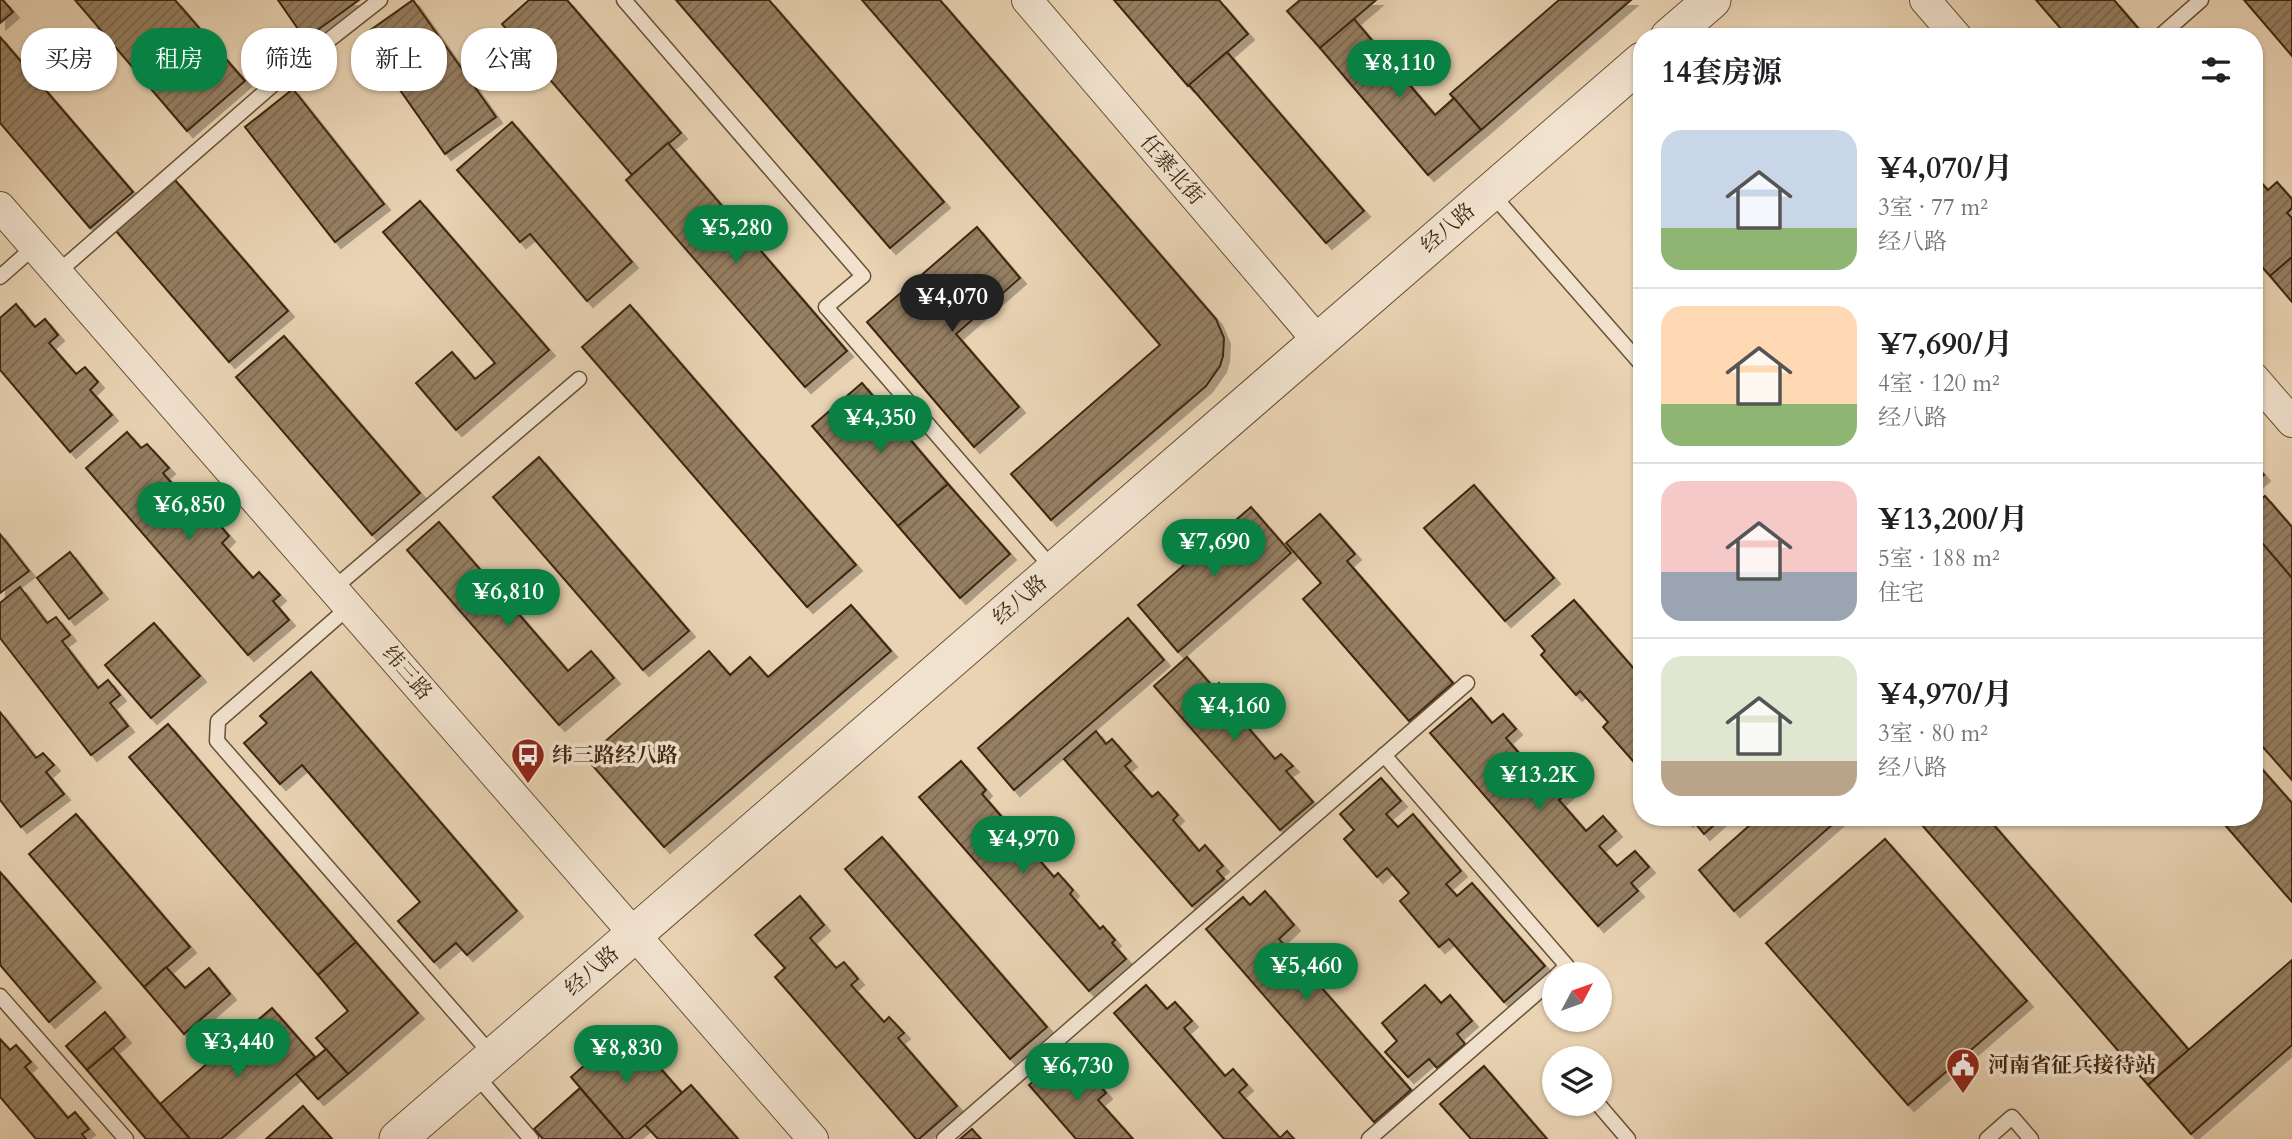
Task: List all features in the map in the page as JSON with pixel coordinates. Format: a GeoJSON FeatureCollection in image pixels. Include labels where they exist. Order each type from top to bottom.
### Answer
{"type":"FeatureCollection","features":[{"type":"Feature","properties":{"kind":"street","name":"任寨北街"},"geometry":{"type":"LineString","coordinates":[[1027,0],[1318,341]]}},
{"type":"Feature","properties":{"kind":"street"},"geometry":{"type":"LineString","coordinates":[[1679,28],[1712,0]]}},
{"type":"Feature","properties":{"kind":"street"},"geometry":{"type":"LineString","coordinates":[[1924,0],[1948,28]]}},
{"type":"Feature","properties":{"kind":"street","name":"经八路"},"geometry":{"type":"LineString","coordinates":[[398,1139],[1633,69]]}},
{"type":"Feature","properties":{"kind":"street","name":"纬三路"},"geometry":{"type":"LineString","coordinates":[[0,208],[813,1139]]}},
{"type":"Feature","properties":{"kind":"street"},"geometry":{"type":"LineString","coordinates":[[2263,388],[2292,422]]}},
{"type":"Feature","properties":{"kind":"lane"},"geometry":{"type":"LineString","coordinates":[[57,273],[283,76],[380,0]]}},
{"type":"Feature","properties":{"kind":"lane"},"geometry":{"type":"LineString","coordinates":[[624,0],[863,276],[826,307],[1054,570]]}},
{"type":"Feature","properties":{"kind":"lane"},"geometry":{"type":"LineString","coordinates":[[2169,28],[2201,0]]}},
{"type":"Feature","properties":{"kind":"lane"},"geometry":{"type":"LineString","coordinates":[[1490,192],[1633,355]]}},
{"type":"Feature","properties":{"kind":"lane"},"geometry":{"type":"LineString","coordinates":[[0,277],[34,247]]}},
{"type":"Feature","properties":{"kind":"lane"},"geometry":{"type":"LineString","coordinates":[[531,1139],[484,1065],[217,741],[218,721],[341,598],[579,379]]}},
{"type":"Feature","properties":{"kind":"lane"},"geometry":{"type":"LineString","coordinates":[[944,1139],[1467,683]]}},
{"type":"Feature","properties":{"kind":"lane"},"geometry":{"type":"LineString","coordinates":[[1384,755],[1564,962]]}},
{"type":"Feature","properties":{"kind":"lane"},"geometry":{"type":"LineString","coordinates":[[1369,1139],[1542,988]]}},
{"type":"Feature","properties":{"kind":"lane"},"geometry":{"type":"LineString","coordinates":[[0,996],[125,1139]]}},
{"type":"Feature","properties":{"kind":"lane"},"geometry":{"type":"LineString","coordinates":[[1608,1116],[1628,1139]]}},
{"type":"Feature","properties":{"kind":"lane"},"geometry":{"type":"LineString","coordinates":[[1987,1139],[2012,1117],[2031,1139]]}},
{"type":"Feature","properties":{"kind":"building"},"geometry":{"type":"Polygon","coordinates":[[[0,0],[13,12],[0,23],[0,0]]]}},
{"type":"Feature","properties":{"kind":"building"},"geometry":{"type":"Polygon","coordinates":[[[75,0],[175,0],[199,28],[131,28],[131,66],[117,49],[117,28],[99,28],[75,0]]]}},
{"type":"Feature","properties":{"kind":"building"},"geometry":{"type":"Polygon","coordinates":[[[278,0],[359,0],[320,28],[297,28],[278,0]]]}},
{"type":"Feature","properties":{"kind":"building"},"geometry":{"type":"Polygon","coordinates":[[[413,0],[433,28],[373,28],[413,0]]]}},
{"type":"Feature","properties":{"kind":"building"},"geometry":{"type":"Polygon","coordinates":[[[529,0],[567,0],[681,133],[632,175],[557,88],[557,28],[505,28],[502,24],[529,0]]]}},
{"type":"Feature","properties":{"kind":"building"},"geometry":{"type":"Polygon","coordinates":[[[676,0],[769,0],[944,202],[890,248],[676,0]]]}},
{"type":"Feature","properties":{"kind":"building"},"geometry":{"type":"Polygon","coordinates":[[[862,0],[940,0],[1216,319],[1224,338],[1220,366],[1206,386],[1051,520],[1011,474],[1160,345],[862,0]]]}},
{"type":"Feature","properties":{"kind":"building"},"geometry":{"type":"Polygon","coordinates":[[[1114,0],[1219,0],[1248,34],[1188,86],[1114,0]]]}},
{"type":"Feature","properties":{"kind":"building"},"geometry":{"type":"Polygon","coordinates":[[[1300,0],[1376,0],[1320,48],[1287,11],[1300,0]]]}},
{"type":"Feature","properties":{"kind":"building"},"geometry":{"type":"Polygon","coordinates":[[[1559,0],[1631,0],[1481,130],[1450,94],[1559,0]]]}},
{"type":"Feature","properties":{"kind":"building"},"geometry":{"type":"Polygon","coordinates":[[[2036,0],[2114,0],[2138,28],[2060,28],[2036,0]]]}},
{"type":"Feature","properties":{"kind":"building"},"geometry":{"type":"Polygon","coordinates":[[[2244,0],[2292,0],[2292,56],[2244,0]]]}},
{"type":"Feature","properties":{"kind":"building"},"geometry":{"type":"Polygon","coordinates":[[[1354,19],[1435,115],[1454,98],[1481,130],[1428,175],[1320,48],[1354,19]]]}},
{"type":"Feature","properties":{"kind":"building"},"geometry":{"type":"Polygon","coordinates":[[[0,37],[21,61],[21,91],[46,91],[133,192],[90,228],[0,123],[0,37]]]}},
{"type":"Feature","properties":{"kind":"building"},"geometry":{"type":"Polygon","coordinates":[[[447,48],[461,68],[461,91],[478,91],[496,117],[445,154],[401,91],[447,91],[447,48]]]}},
{"type":"Feature","properties":{"kind":"building"},"geometry":{"type":"Polygon","coordinates":[[[1227,52],[1364,211],[1326,243],[1189,85],[1227,52]]]}},
{"type":"Feature","properties":{"kind":"building"},"geometry":{"type":"Polygon","coordinates":[[[227,60],[241,76],[241,84],[187,131],[153,91],[227,91],[227,60]]]}},
{"type":"Feature","properties":{"kind":"building"},"geometry":{"type":"Polygon","coordinates":[[[290,91],[295,91],[384,204],[335,242],[245,127],[290,91]]]}},
{"type":"Feature","properties":{"kind":"building"},"geometry":{"type":"Polygon","coordinates":[[[512,122],[632,262],[587,301],[530,234],[520,242],[457,170],[512,122]]]}},
{"type":"Feature","properties":{"kind":"building"},"geometry":{"type":"Polygon","coordinates":[[[668,143],[847,351],[805,387],[626,180],[668,143]]]}},
{"type":"Feature","properties":{"kind":"building"},"geometry":{"type":"Polygon","coordinates":[[[175,180],[288,311],[229,362],[116,231],[175,180]]]}},
{"type":"Feature","properties":{"kind":"building"},"geometry":{"type":"Polygon","coordinates":[[[2277,182],[2292,199],[2292,208],[2287,213],[2292,218],[2292,257],[2270,276],[2263,268],[2263,185],[2268,190],[2277,182]]]}},
{"type":"Feature","properties":{"kind":"building"},"geometry":{"type":"Polygon","coordinates":[[[420,201],[549,350],[456,430],[416,383],[452,352],[475,379],[495,363],[383,232],[420,201]]]}},
{"type":"Feature","properties":{"kind":"building"},"geometry":{"type":"Polygon","coordinates":[[[977,227],[1020,278],[956,334],[1019,407],[974,447],[867,322],[977,227]]]}},
{"type":"Feature","properties":{"kind":"building"},"geometry":{"type":"Polygon","coordinates":[[[2292,257],[2292,302],[2270,276],[2292,257]]]}},
{"type":"Feature","properties":{"kind":"building"},"geometry":{"type":"Polygon","coordinates":[[[16,304],[35,327],[45,319],[58,335],[49,343],[76,374],[85,367],[98,382],[90,390],[112,415],[70,452],[0,370],[0,318],[16,304]]]}},
{"type":"Feature","properties":{"kind":"building"},"geometry":{"type":"Polygon","coordinates":[[[630,305],[856,565],[807,607],[582,347],[630,305]]]}},
{"type":"Feature","properties":{"kind":"building"},"geometry":{"type":"Polygon","coordinates":[[[284,336],[420,493],[372,535],[236,377],[284,336]]]}},
{"type":"Feature","properties":{"kind":"building"},"geometry":{"type":"Polygon","coordinates":[[[862,383],[948,484],[898,526],[812,426],[862,383]]]}},
{"type":"Feature","properties":{"kind":"building"},"geometry":{"type":"Polygon","coordinates":[[[127,432],[141,448],[147,444],[169,468],[163,473],[200,516],[207,510],[229,536],[222,543],[253,578],[259,572],[280,595],[273,601],[289,620],[248,655],[86,468],[127,432]]]}},
{"type":"Feature","properties":{"kind":"building"},"geometry":{"type":"Polygon","coordinates":[[[539,457],[689,631],[643,670],[493,497],[539,457]]]}},
{"type":"Feature","properties":{"kind":"building"},"geometry":{"type":"Polygon","coordinates":[[[948,484],[1010,554],[960,598],[898,526],[948,484]]]}},
{"type":"Feature","properties":{"kind":"building"},"geometry":{"type":"Polygon","coordinates":[[[1474,485],[1554,578],[1505,621],[1424,528],[1474,485]]]}},
{"type":"Feature","properties":{"kind":"building"},"geometry":{"type":"Polygon","coordinates":[[[2265,496],[2292,527],[2292,578],[2263,544],[2265,496]]]}},
{"type":"Feature","properties":{"kind":"building"},"geometry":{"type":"Polygon","coordinates":[[[1251,507],[1291,553],[1178,652],[1138,605],[1251,507]]]}},
{"type":"Feature","properties":{"kind":"building"},"geometry":{"type":"Polygon","coordinates":[[[1320,514],[1355,554],[1347,561],[1453,683],[1409,721],[1303,599],[1321,583],[1286,543],[1320,514]]]}},
{"type":"Feature","properties":{"kind":"building"},"geometry":{"type":"Polygon","coordinates":[[[439,522],[568,671],[591,651],[614,678],[559,725],[407,550],[439,522]]]}},
{"type":"Feature","properties":{"kind":"building"},"geometry":{"type":"Polygon","coordinates":[[[0,534],[29,571],[0,593],[0,534]]]}},
{"type":"Feature","properties":{"kind":"building"},"geometry":{"type":"Polygon","coordinates":[[[2263,544],[2292,578],[2292,780],[2263,747],[2263,544]]]}},
{"type":"Feature","properties":{"kind":"building"},"geometry":{"type":"Polygon","coordinates":[[[70,552],[102,593],[69,619],[37,578],[70,552]]]}},
{"type":"Feature","properties":{"kind":"building"},"geometry":{"type":"Polygon","coordinates":[[[20,587],[47,623],[56,617],[70,635],[62,641],[98,688],[108,680],[120,695],[110,703],[128,726],[91,755],[0,638],[0,603],[20,587]]]}},
{"type":"Feature","properties":{"kind":"building"},"geometry":{"type":"Polygon","coordinates":[[[1574,600],[1633,668],[1633,761],[1603,727],[1608,722],[1580,691],[1576,695],[1541,655],[1545,651],[1532,636],[1574,600]]]}},
{"type":"Feature","properties":{"kind":"building"},"geometry":{"type":"Polygon","coordinates":[[[851,605],[891,651],[664,847],[586,758],[709,651],[730,675],[750,657],[768,677],[851,605]]]}},
{"type":"Feature","properties":{"kind":"building"},"geometry":{"type":"Polygon","coordinates":[[[1128,618],[1164,660],[1014,790],[978,748],[1128,618]]]}},
{"type":"Feature","properties":{"kind":"building"},"geometry":{"type":"Polygon","coordinates":[[[154,623],[200,676],[151,718],[105,665],[154,623]]]}},
{"type":"Feature","properties":{"kind":"building"},"geometry":{"type":"Polygon","coordinates":[[[1187,657],[1214,688],[1219,683],[1233,698],[1227,703],[1275,759],[1281,754],[1293,766],[1286,771],[1313,802],[1280,830],[1154,686],[1187,657]]]}},
{"type":"Feature","properties":{"kind":"building"},"geometry":{"type":"Polygon","coordinates":[[[311,672],[517,911],[467,955],[456,943],[434,962],[398,921],[420,902],[302,765],[280,784],[244,743],[267,723],[260,716],[311,672]]]}},
{"type":"Feature","properties":{"kind":"building"},"geometry":{"type":"Polygon","coordinates":[[[1471,698],[1492,723],[1503,714],[1516,729],[1506,738],[1547,786],[1557,777],[1569,791],[1559,800],[1586,831],[1603,816],[1616,831],[1599,846],[1617,866],[1635,851],[1649,867],[1631,883],[1638,891],[1598,926],[1430,733],[1471,698]]]}},
{"type":"Feature","properties":{"kind":"building"},"geometry":{"type":"Polygon","coordinates":[[[0,712],[36,758],[43,753],[54,765],[46,772],[64,794],[21,827],[0,800],[0,712]]]}},
{"type":"Feature","properties":{"kind":"building"},"geometry":{"type":"Polygon","coordinates":[[[168,724],[356,942],[318,975],[129,757],[168,724]]]}},
{"type":"Feature","properties":{"kind":"building"},"geometry":{"type":"Polygon","coordinates":[[[1096,731],[1106,744],[1112,739],[1131,761],[1125,766],[1152,797],[1158,792],[1178,815],[1173,820],[1199,851],[1205,845],[1223,866],[1217,871],[1224,879],[1192,906],[1064,759],[1096,731]]]}},
{"type":"Feature","properties":{"kind":"building"},"geometry":{"type":"Polygon","coordinates":[[[961,761],[986,790],[982,794],[1007,823],[1012,819],[1026,836],[1021,839],[1054,877],[1058,873],[1073,890],[1070,894],[1100,929],[1103,926],[1115,940],[1112,943],[1126,959],[1089,991],[919,797],[961,761]]]}},
{"type":"Feature","properties":{"kind":"building"},"geometry":{"type":"Polygon","coordinates":[[[2263,770],[2292,803],[2292,902],[2226,826],[2263,826],[2263,770]]]}},
{"type":"Feature","properties":{"kind":"building"},"geometry":{"type":"Polygon","coordinates":[[[1381,778],[1401,801],[1386,814],[1398,827],[1413,814],[1461,871],[1446,884],[1457,896],[1472,883],[1542,963],[1542,969],[1504,1002],[1449,939],[1439,947],[1400,901],[1409,893],[1387,868],[1377,877],[1344,839],[1354,830],[1340,814],[1381,778]]]}},
{"type":"Feature","properties":{"kind":"building"},"geometry":{"type":"Polygon","coordinates":[[[76,814],[190,947],[144,987],[29,854],[76,814]]]}},
{"type":"Feature","properties":{"kind":"building"},"geometry":{"type":"Polygon","coordinates":[[[1698,826],[1713,826],[1704,834],[1698,826]]]}},
{"type":"Feature","properties":{"kind":"building"},"geometry":{"type":"Polygon","coordinates":[[[1749,826],[1831,826],[1734,911],[1699,870],[1749,826]]]}},
{"type":"Feature","properties":{"kind":"building"},"geometry":{"type":"Polygon","coordinates":[[[1923,826],[1995,826],[2189,1050],[2148,1085],[1923,826]]]}},
{"type":"Feature","properties":{"kind":"building"},"geometry":{"type":"Polygon","coordinates":[[[882,837],[1047,1027],[1010,1059],[845,869],[882,837]]]}},
{"type":"Feature","properties":{"kind":"building"},"geometry":{"type":"Polygon","coordinates":[[[1885,839],[2027,1001],[1908,1105],[1766,943],[1885,839]]]}},
{"type":"Feature","properties":{"kind":"building"},"geometry":{"type":"Polygon","coordinates":[[[0,872],[95,982],[49,1022],[0,965],[0,872]]]}},
{"type":"Feature","properties":{"kind":"building"},"geometry":{"type":"Polygon","coordinates":[[[1265,891],[1294,925],[1279,939],[1411,1090],[1374,1122],[1206,929],[1243,897],[1250,905],[1265,891]]]}},
{"type":"Feature","properties":{"kind":"building"},"geometry":{"type":"Polygon","coordinates":[[[800,896],[824,925],[810,938],[836,968],[844,962],[858,979],[851,985],[884,1022],[889,1017],[904,1033],[898,1038],[957,1106],[919,1139],[916,1139],[775,977],[785,968],[755,935],[800,896]]]}},
{"type":"Feature","properties":{"kind":"building"},"geometry":{"type":"Polygon","coordinates":[[[356,942],[418,1013],[348,1074],[316,1038],[348,1011],[318,975],[356,942]]]}},
{"type":"Feature","properties":{"kind":"building"},"geometry":{"type":"Polygon","coordinates":[[[2292,960],[2292,1045],[2191,1134],[2148,1085],[2292,960]]]}},
{"type":"Feature","properties":{"kind":"building"},"geometry":{"type":"Polygon","coordinates":[[[166,967],[185,988],[209,968],[230,994],[184,1034],[144,987],[166,967]]]}},
{"type":"Feature","properties":{"kind":"building"},"geometry":{"type":"Polygon","coordinates":[[[1146,985],[1167,1009],[1175,1002],[1192,1021],[1184,1028],[1225,1076],[1233,1069],[1247,1085],[1239,1092],[1280,1138],[1287,1131],[1294,1139],[1224,1139],[1114,1013],[1146,985]]]}},
{"type":"Feature","properties":{"kind":"building"},"geometry":{"type":"Polygon","coordinates":[[[1425,985],[1441,1003],[1450,995],[1472,1021],[1457,1034],[1465,1044],[1437,1068],[1429,1059],[1408,1077],[1385,1052],[1397,1041],[1382,1023],[1425,985]]]}},
{"type":"Feature","properties":{"kind":"building"},"geometry":{"type":"Polygon","coordinates":[[[272,1008],[315,1057],[221,1139],[190,1139],[160,1104],[272,1008]]]}},
{"type":"Feature","properties":{"kind":"building"},"geometry":{"type":"Polygon","coordinates":[[[105,1012],[125,1037],[87,1070],[66,1046],[105,1012]]]}},
{"type":"Feature","properties":{"kind":"building"},"geometry":{"type":"Polygon","coordinates":[[[626,1029],[682,1093],[629,1139],[624,1139],[571,1077],[626,1029]]]}},
{"type":"Feature","properties":{"kind":"building"},"geometry":{"type":"Polygon","coordinates":[[[0,1039],[10,1050],[16,1045],[31,1062],[25,1067],[68,1118],[75,1112],[89,1129],[82,1134],[86,1139],[36,1139],[0,1097],[0,1039]]]}},
{"type":"Feature","properties":{"kind":"building"},"geometry":{"type":"Polygon","coordinates":[[[113,1048],[190,1139],[146,1139],[87,1070],[113,1048]]]}},
{"type":"Feature","properties":{"kind":"building"},"geometry":{"type":"Polygon","coordinates":[[[326,1049],[348,1074],[318,1099],[296,1074],[326,1049]]]}},
{"type":"Feature","properties":{"kind":"building"},"geometry":{"type":"Polygon","coordinates":[[[1061,1057],[1082,1081],[1090,1074],[1106,1093],[1098,1100],[1133,1139],[1076,1139],[1029,1085],[1061,1057]]]}},
{"type":"Feature","properties":{"kind":"building"},"geometry":{"type":"Polygon","coordinates":[[[1484,1066],[1547,1139],[1471,1139],[1440,1104],[1484,1066]]]}},
{"type":"Feature","properties":{"kind":"building"},"geometry":{"type":"Polygon","coordinates":[[[691,1085],[738,1139],[658,1139],[645,1125],[691,1085]]]}},
{"type":"Feature","properties":{"kind":"building"},"geometry":{"type":"Polygon","coordinates":[[[580,1088],[624,1139],[543,1139],[534,1129],[580,1088]]]}},
{"type":"Feature","properties":{"kind":"building"},"geometry":{"type":"Polygon","coordinates":[[[303,1106],[332,1139],[266,1139],[303,1106]]]}},
{"type":"Feature","properties":{"kind":"building"},"geometry":{"type":"Polygon","coordinates":[[[972,1129],[981,1139],[960,1139],[972,1129]]]}},
{"type":"Feature","properties":{"kind":"place","name":"纬三路经八路"},"geometry":{"type":"Point","coordinates":[528,785]}},
{"type":"Feature","properties":{"kind":"place","name":"河南省征兵接待站"},"geometry":{"type":"Point","coordinates":[1963,1095]}}]}
